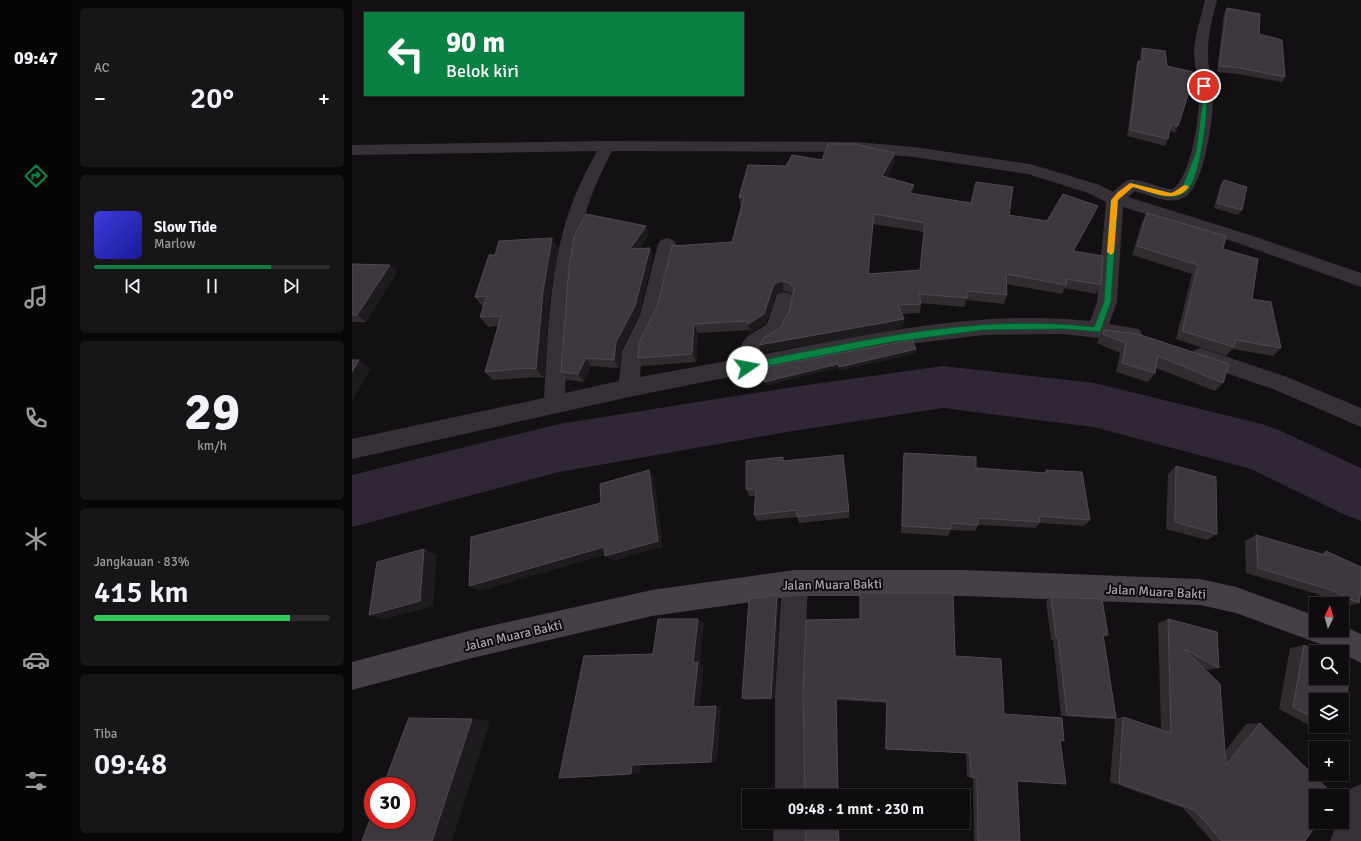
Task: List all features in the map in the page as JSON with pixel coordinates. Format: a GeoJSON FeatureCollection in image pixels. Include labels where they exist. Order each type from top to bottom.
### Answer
{"type":"FeatureCollection","features":[{"type":"Feature","properties":{"kind":"street"},"geometry":{"type":"LineString","coordinates":[[1097,330],[1108,302],[1120,194],[1132,185],[1136,185],[1154,192],[1171,195],[1180,193],[1184,190],[1188,183],[1199,152],[1206,99],[1201,50],[1211,0]]}},
{"type":"Feature","properties":{"kind":"street"},"geometry":{"type":"LineString","coordinates":[[554,405],[560,297],[566,253],[576,214],[588,183],[607,146]]}},
{"type":"Feature","properties":{"kind":"street"},"geometry":{"type":"LineString","coordinates":[[352,150],[607,146],[856,147],[914,152],[1030,169],[1094,189],[1120,194],[1361,280]]}},
{"type":"Feature","properties":{"kind":"street"},"geometry":{"type":"LineString","coordinates":[[629,388],[632,351],[650,316],[668,244]]}},
{"type":"Feature","properties":{"kind":"street"},"geometry":{"type":"LineString","coordinates":[[747,367],[750,347],[755,341],[776,328],[784,300]]}},
{"type":"Feature","properties":{"kind":"street"},"geometry":{"type":"LineString","coordinates":[[352,449],[629,388],[747,367],[892,338],[984,327],[1064,326],[1132,334],[1147,339]]}},
{"type":"Feature","properties":{"kind":"street"},"geometry":{"type":"LineString","coordinates":[[1185,351],[1280,383],[1361,418]]}},
{"type":"Feature","properties":{"kind":"street"},"geometry":{"type":"LineString","coordinates":[[790,789],[790,694],[795,583]]}},
{"type":"Feature","properties":{"kind":"street","name":"Jalan Muara Bakti"},"geometry":{"type":"LineString","coordinates":[[352,676],[472,644],[652,603],[795,583],[963,583],[1200,592],[1236,600],[1309,627]]}},
{"type":"Feature","properties":{"kind":"street","name":"Jalan Muara Bakti"},"geometry":{"type":"LineString","coordinates":[[1336,637],[1361,649]]}},
{"type":"Feature","properties":{"kind":"street"},"geometry":{"type":"LineString","coordinates":[[1346,841],[1361,800]]}},
{"type":"Feature","properties":{"kind":"street"},"geometry":{"type":"LineString","coordinates":[[789,841],[790,829]]}},
{"type":"Feature","properties":{"kind":"building"},"geometry":{"type":"Polygon","coordinates":[[[1227,8],[1260,14],[1259,34],[1282,40],[1285,77],[1240,68],[1219,66],[1227,8]]]}},
{"type":"Feature","properties":{"kind":"building"},"geometry":{"type":"Polygon","coordinates":[[[1142,48],[1165,51],[1167,66],[1193,72],[1189,92],[1178,126],[1171,124],[1168,139],[1130,130],[1138,61],[1143,62],[1142,48]]]}},
{"type":"Feature","properties":{"kind":"building"},"geometry":{"type":"Polygon","coordinates":[[[828,144],[854,144],[895,153],[882,176],[914,185],[909,193],[971,203],[976,182],[1013,187],[1009,215],[1047,221],[1063,194],[1098,206],[1073,251],[1103,256],[1101,285],[1067,279],[1066,285],[1006,274],[1007,295],[967,291],[967,298],[919,294],[921,304],[898,305],[904,319],[759,345],[765,337],[780,328],[789,312],[794,289],[790,283],[782,281],[774,284],[764,314],[748,324],[747,321],[694,324],[692,354],[638,358],[639,343],[657,307],[672,246],[732,242],[744,197],[739,197],[748,165],[786,166],[792,155],[822,160],[828,144]],[[874,214],[868,274],[920,270],[925,223],[874,214]]]}},
{"type":"Feature","properties":{"kind":"building"},"geometry":{"type":"Polygon","coordinates":[[[1224,180],[1247,187],[1242,210],[1217,203],[1224,180]]]}},
{"type":"Feature","properties":{"kind":"building"},"geometry":{"type":"Polygon","coordinates":[[[1147,213],[1226,236],[1223,249],[1258,259],[1252,299],[1271,302],[1281,348],[1236,340],[1234,347],[1182,331],[1198,265],[1137,246],[1147,213]]]}},
{"type":"Feature","properties":{"kind":"building"},"geometry":{"type":"Polygon","coordinates":[[[586,214],[646,226],[630,249],[650,248],[635,306],[616,342],[614,360],[586,358],[578,374],[561,372],[569,267],[574,237],[586,214]]]}},
{"type":"Feature","properties":{"kind":"building"},"geometry":{"type":"Polygon","coordinates":[[[552,238],[543,291],[536,369],[528,368],[485,372],[501,316],[480,317],[487,296],[475,297],[489,255],[495,255],[499,241],[552,238]]]}},
{"type":"Feature","properties":{"kind":"building"},"geometry":{"type":"Polygon","coordinates":[[[352,264],[390,265],[357,315],[352,315],[352,264]]]}},
{"type":"Feature","properties":{"kind":"building"},"geometry":{"type":"Polygon","coordinates":[[[1104,330],[1138,334],[1229,364],[1223,383],[1158,356],[1155,373],[1122,363],[1126,343],[1103,334],[1104,330]]]}},
{"type":"Feature","properties":{"kind":"building"},"geometry":{"type":"Polygon","coordinates":[[[912,340],[916,349],[839,367],[838,364],[764,382],[760,368],[912,340]]]}},
{"type":"Feature","properties":{"kind":"building"},"geometry":{"type":"Polygon","coordinates":[[[352,360],[359,360],[352,372],[352,360]]]}},
{"type":"Feature","properties":{"kind":"building"},"geometry":{"type":"Polygon","coordinates":[[[904,453],[976,457],[976,468],[1046,473],[1046,470],[1082,472],[1090,520],[1039,516],[1040,522],[978,518],[978,525],[951,523],[951,529],[902,526],[904,453]]]}},
{"type":"Feature","properties":{"kind":"building"},"geometry":{"type":"Polygon","coordinates":[[[843,455],[849,511],[797,517],[797,510],[754,515],[756,490],[746,489],[746,461],[783,457],[783,461],[843,455]]]}},
{"type":"Feature","properties":{"kind":"building"},"geometry":{"type":"Polygon","coordinates":[[[1176,466],[1216,477],[1217,534],[1175,522],[1176,466]]]}},
{"type":"Feature","properties":{"kind":"building"},"geometry":{"type":"Polygon","coordinates":[[[649,470],[658,541],[605,556],[604,547],[469,586],[471,537],[601,503],[600,484],[649,470]]]}},
{"type":"Feature","properties":{"kind":"building"},"geometry":{"type":"Polygon","coordinates":[[[1256,535],[1325,555],[1326,551],[1361,567],[1361,590],[1359,603],[1349,597],[1331,590],[1258,568],[1256,535]]]}},
{"type":"Feature","properties":{"kind":"building"},"geometry":{"type":"Polygon","coordinates":[[[424,549],[420,601],[369,615],[377,562],[424,549]]]}},
{"type":"Feature","properties":{"kind":"building"},"geometry":{"type":"Polygon","coordinates":[[[860,593],[953,593],[955,656],[1001,659],[1004,714],[1062,718],[1064,741],[1060,740],[1066,784],[1017,781],[1020,841],[978,841],[977,778],[971,777],[970,753],[886,749],[887,701],[836,698],[838,789],[805,789],[803,692],[806,620],[860,619],[860,593]]]}},
{"type":"Feature","properties":{"kind":"building"},"geometry":{"type":"Polygon","coordinates":[[[777,595],[771,698],[742,698],[749,599],[777,595]]]}},
{"type":"Feature","properties":{"kind":"building"},"geometry":{"type":"Polygon","coordinates":[[[1051,597],[1102,599],[1108,635],[1103,635],[1116,718],[1067,715],[1058,638],[1056,637],[1051,597]]]}},
{"type":"Feature","properties":{"kind":"building"},"geometry":{"type":"Polygon","coordinates":[[[658,619],[698,619],[693,663],[698,662],[693,707],[716,706],[711,762],[632,765],[631,774],[559,778],[584,656],[653,654],[658,619]]]}},
{"type":"Feature","properties":{"kind":"building"},"geometry":{"type":"Polygon","coordinates":[[[1168,619],[1217,632],[1219,668],[1184,649],[1220,684],[1226,765],[1260,723],[1309,771],[1309,781],[1320,781],[1328,789],[1309,789],[1309,829],[1313,829],[1305,841],[1222,841],[1195,810],[1119,783],[1123,717],[1171,733],[1168,619]]]}},
{"type":"Feature","properties":{"kind":"building"},"geometry":{"type":"Polygon","coordinates":[[[1304,645],[1309,648],[1309,685],[1348,685],[1347,693],[1309,693],[1309,715],[1293,707],[1304,645]]]}},
{"type":"Feature","properties":{"kind":"building"},"geometry":{"type":"Polygon","coordinates":[[[409,718],[472,719],[432,841],[362,841],[367,829],[416,829],[416,777],[386,777],[409,718]]]}},
{"type":"Feature","properties":{"kind":"building"},"geometry":{"type":"Polygon","coordinates":[[[806,829],[838,829],[839,841],[805,841],[806,829]]]}},
{"type":"Feature","properties":{"kind":"waterway"},"geometry":{"type":"LineString","coordinates":[[352,501],[559,448],[793,409],[943,387],[1094,405],[1262,448],[1361,495]]}},
{"type":"Feature","properties":{"kind":"slow traffic"},"geometry":{"type":"LineString","coordinates":[[1111,252],[1115,200],[1120,194],[1132,185],[1169,195],[1180,193],[1186,187]]}},
{"type":"Feature","properties":{"kind":"route"},"geometry":{"type":"LineString","coordinates":[[747,367],[892,338],[984,327],[1064,326],[1097,330],[1108,302],[1115,200],[1132,185],[1169,195],[1180,193],[1184,190],[1199,152],[1206,99],[1204,86]]}}]}
